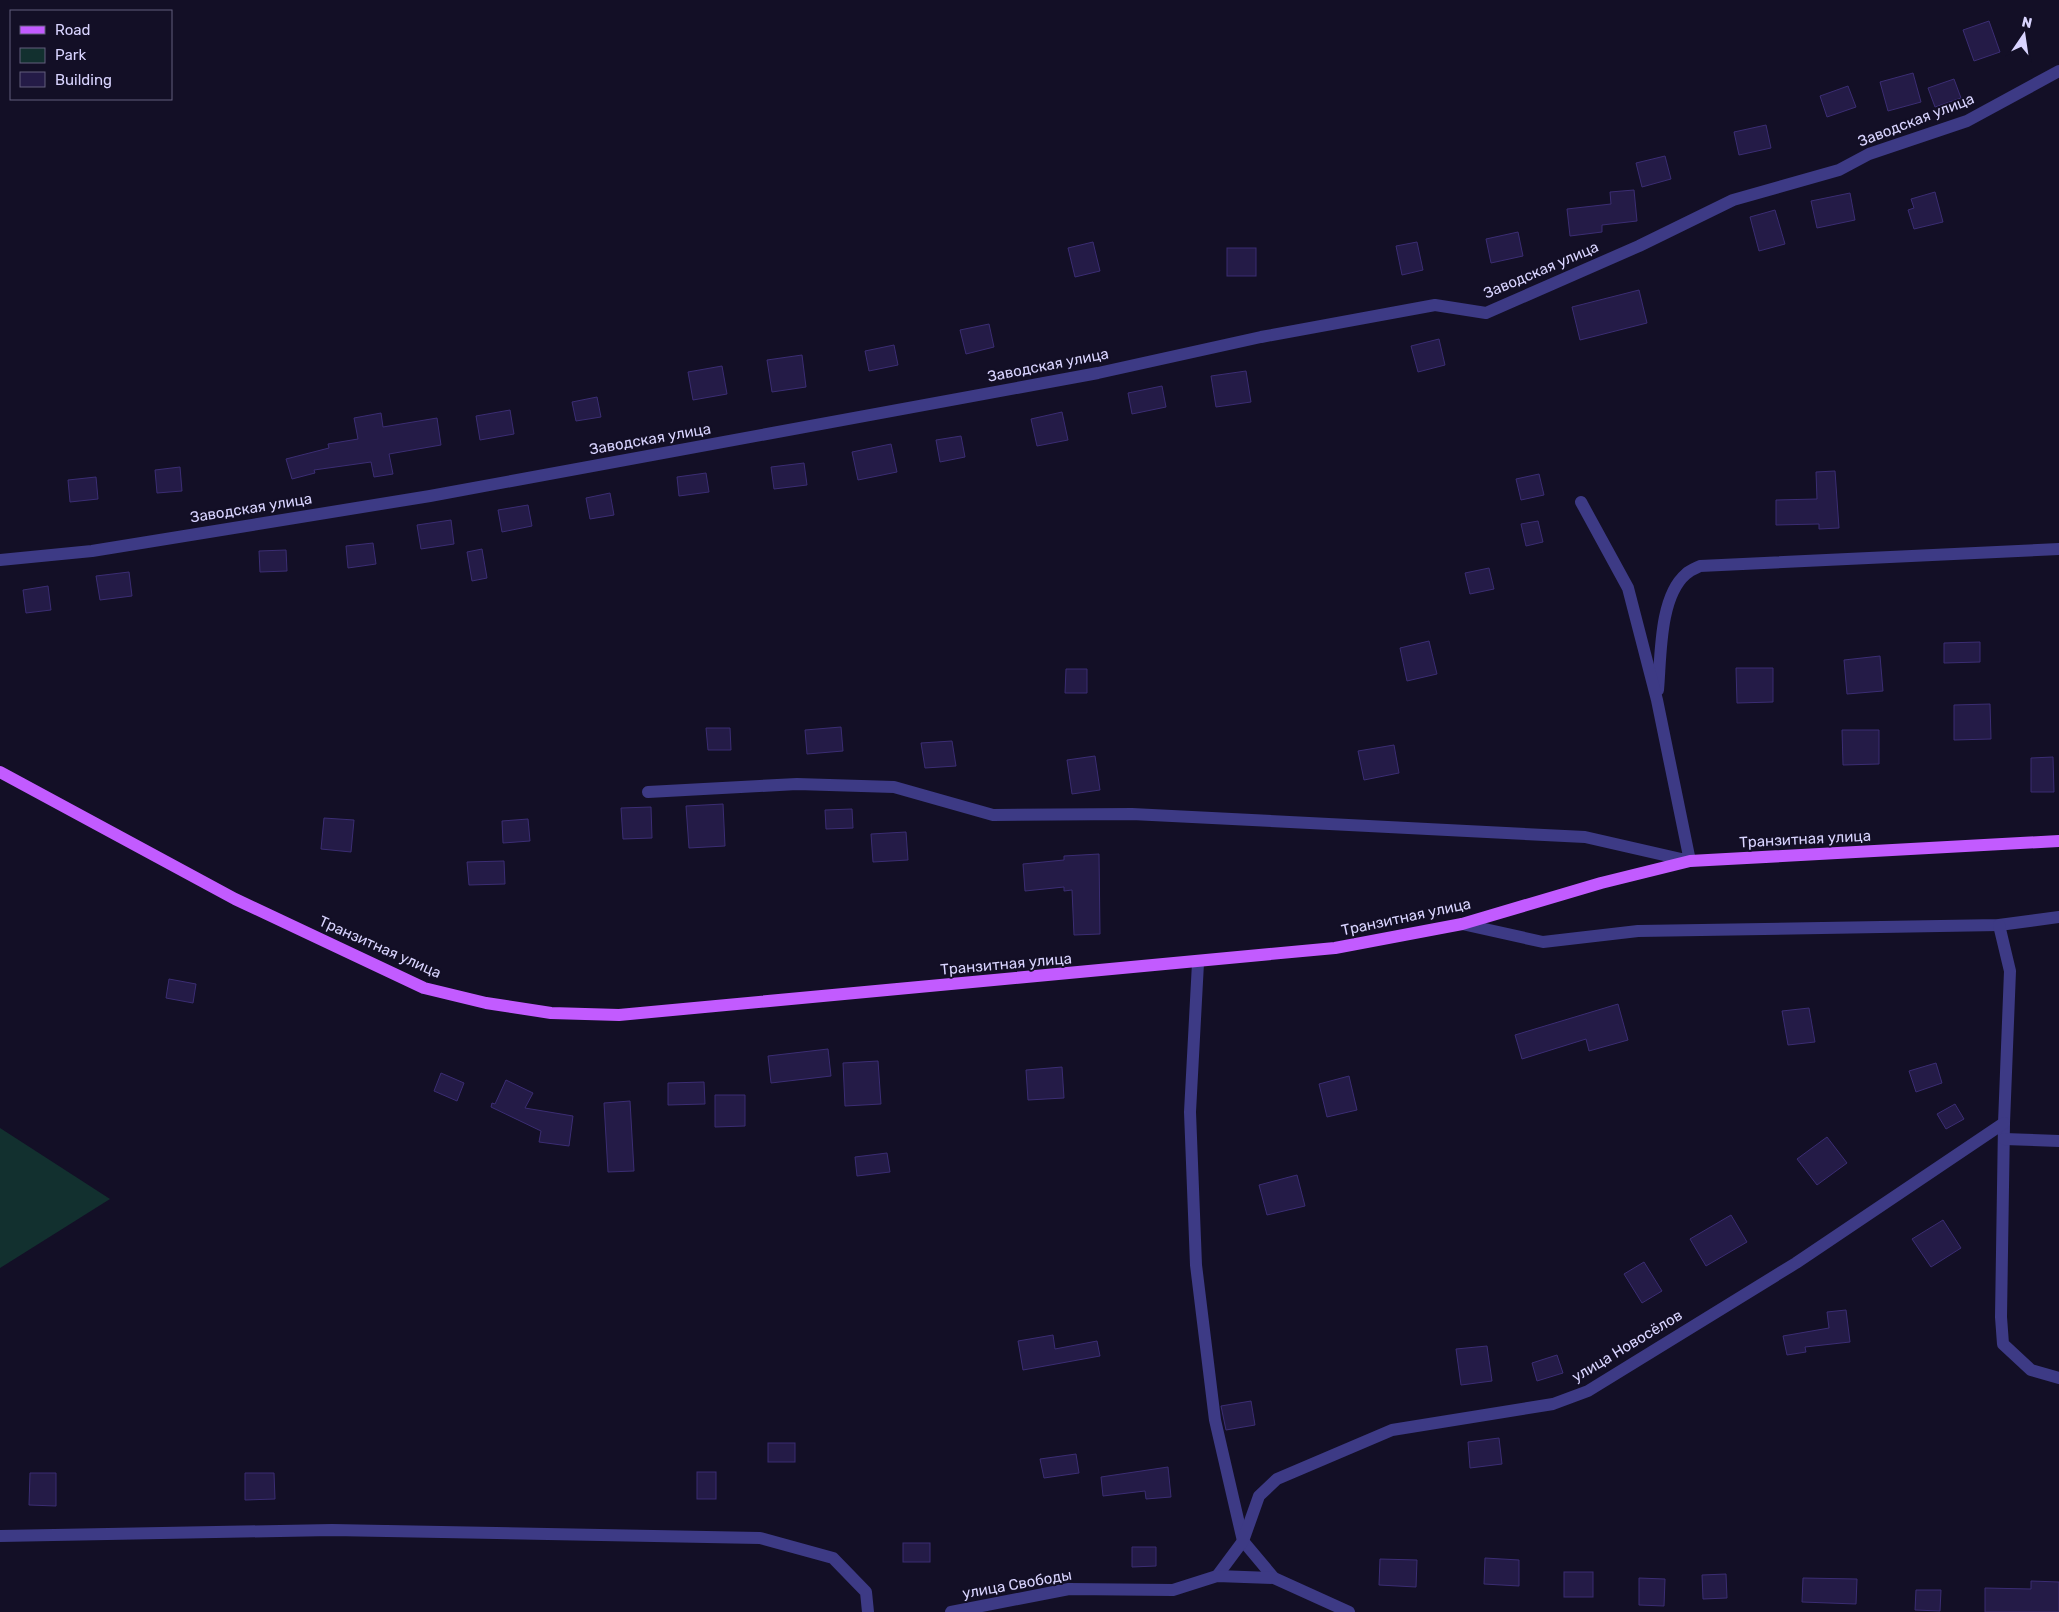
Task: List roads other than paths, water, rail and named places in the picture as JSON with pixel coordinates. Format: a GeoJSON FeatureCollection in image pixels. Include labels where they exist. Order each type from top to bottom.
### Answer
{"type":"FeatureCollection","features":[{"type":"Feature","properties":{"kind":"main road","name":"Транзитная улица"},"geometry":{"type":"LineString","coordinates":[[0,772],[235,899],[424,988],[486,1003],[551,1013],[619,1015],[1198,963],[1335,948],[1462,924],[1601,883],[1690,861],[2059,841]]}},
{"type":"Feature","properties":{"kind":"street","name":"Заводская улица"},"geometry":{"type":"LineString","coordinates":[[0,560],[92,551],[440,494],[1098,373],[1261,337],[1435,305],[1486,312],[1639,246],[1733,200],[1839,170],[1868,154],[1967,121],[2059,71]]}},
{"type":"Feature","properties":{"kind":"street"},"geometry":{"type":"LineString","coordinates":[[648,792],[797,784],[894,787],[993,815],[1132,814],[1585,837],[1690,861],[1657,700],[1628,588],[1581,502]]}},
{"type":"Feature","properties":{"kind":"street"},"geometry":{"type":"LineString","coordinates":[[1657,700],[1665,616],[1676,588],[1686,574],[1700,566],[2059,549]]}},
{"type":"Feature","properties":{"kind":"street"},"geometry":{"type":"LineString","coordinates":[[1462,924],[1543,942],[1638,930],[1999,926],[2059,917]]}},
{"type":"Feature","properties":{"kind":"street"},"geometry":{"type":"LineString","coordinates":[[1999,926],[2010,971],[2004,1123],[2001,1317],[2003,1344],[2031,1370],[2059,1378]]}},
{"type":"Feature","properties":{"kind":"street"},"geometry":{"type":"LineString","coordinates":[[1198,963],[1190,1112],[1196,1265],[1215,1420],[1242,1541],[1274,1578]]}},
{"type":"Feature","properties":{"kind":"street","name":"улица Новосёлов"},"geometry":{"type":"LineString","coordinates":[[1217,1576],[1242,1541],[1259,1496],[1277,1479],[1392,1430],[1553,1404],[1588,1391],[1796,1263],[2004,1123]]}},
{"type":"Feature","properties":{"kind":"street"},"geometry":{"type":"LineString","coordinates":[[2004,1139],[2059,1141]]}},
{"type":"Feature","properties":{"kind":"street"},"geometry":{"type":"LineString","coordinates":[[0,1536],[332,1530],[760,1538],[833,1558],[866,1592],[868,1612]]}},
{"type":"Feature","properties":{"kind":"street","name":"улица Свободы"},"geometry":{"type":"LineString","coordinates":[[951,1612],[1069,1589],[1173,1590],[1217,1576],[1274,1578],[1349,1612]]}}]}
